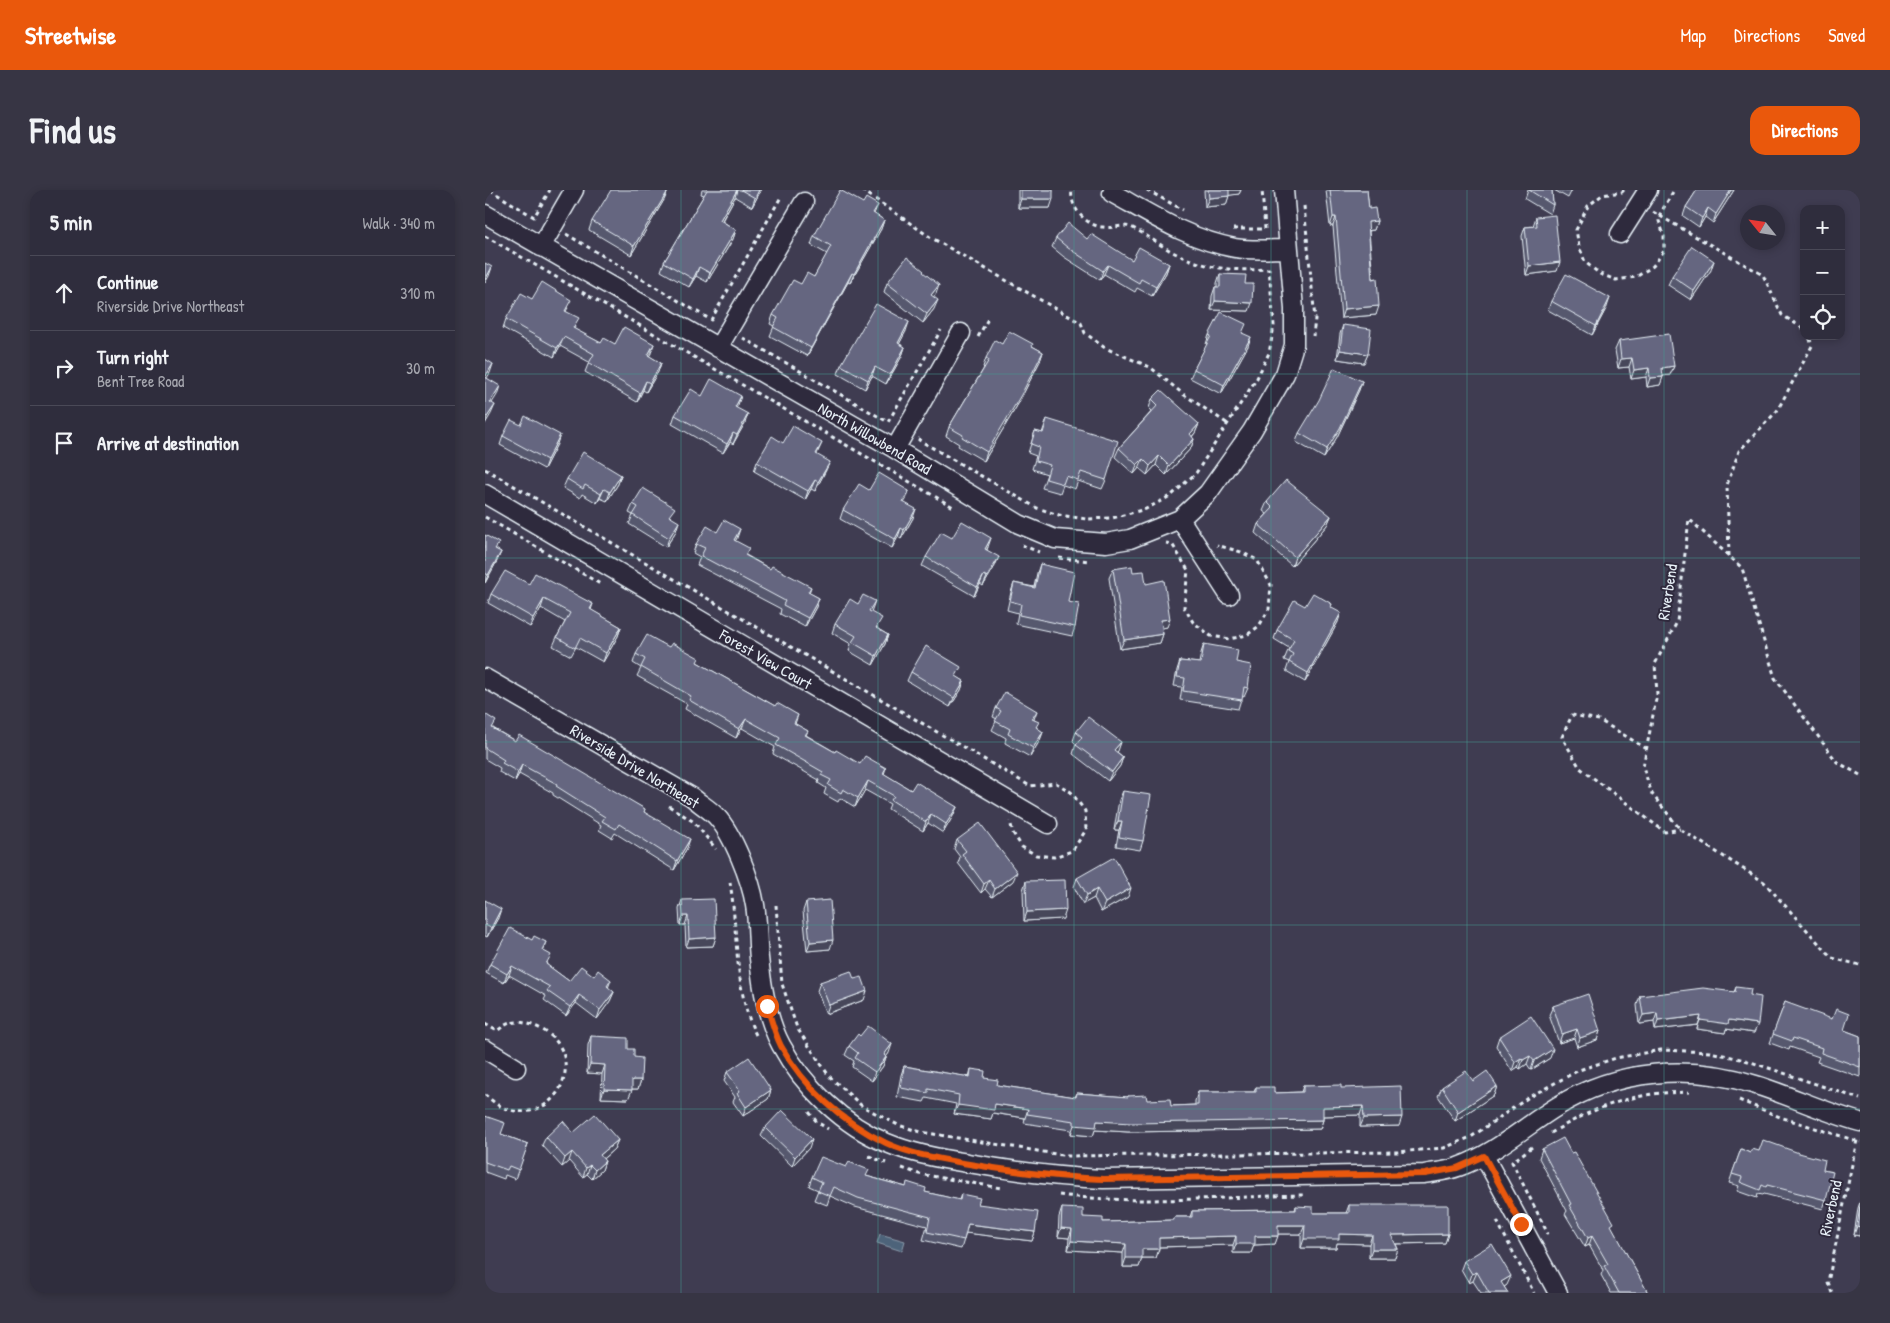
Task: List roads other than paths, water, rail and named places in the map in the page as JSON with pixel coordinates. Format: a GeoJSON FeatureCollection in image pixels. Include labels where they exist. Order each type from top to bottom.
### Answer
{"type":"FeatureCollection","features":[{"type":"Feature","properties":{"kind":"street"},"geometry":{"type":"LineString","coordinates":[[541,247],[574,190]]}},
{"type":"Feature","properties":{"kind":"street","name":"North Willowbend Road"},"geometry":{"type":"LineString","coordinates":[[485,214],[895,449],[1019,524],[1055,539],[1106,543],[1130,539],[1180,519],[1208,493],[1252,431],[1285,374],[1294,345],[1294,309],[1284,190]]}},
{"type":"Feature","properties":{"kind":"street"},"geometry":{"type":"LineString","coordinates":[[1112,193],[1183,233],[1211,243],[1237,249],[1289,249]]}},
{"type":"Feature","properties":{"kind":"street"},"geometry":{"type":"LineString","coordinates":[[1620,234],[1643,197]]}},
{"type":"Feature","properties":{"kind":"street"},"geometry":{"type":"LineString","coordinates":[[719,348],[804,202]]}},
{"type":"Feature","properties":{"kind":"street"},"geometry":{"type":"LineString","coordinates":[[895,449],[968,337]]}},
{"type":"Feature","properties":{"kind":"street","name":"Forest View Court"},"geometry":{"type":"LineString","coordinates":[[485,494],[1048,824]]}},
{"type":"Feature","properties":{"kind":"street"},"geometry":{"type":"LineString","coordinates":[[1180,519],[1229,595]]}},
{"type":"Feature","properties":{"kind":"street","name":"Riverside Drive Northeast"},"geometry":{"type":"LineString","coordinates":[[485,678],[692,798],[716,816],[732,840],[745,870],[755,904],[759,958],[767,1006],[780,1044],[798,1072],[826,1103],[857,1127],[887,1143],[931,1157],[987,1167],[1056,1176],[1103,1179],[1425,1174],[1457,1168],[1484,1156],[1583,1092],[1630,1076],[1677,1072],[1721,1076],[1756,1085],[1833,1115],[1859,1128]]}},
{"type":"Feature","properties":{"kind":"street"},"geometry":{"type":"LineString","coordinates":[[485,1049],[516,1068]]}},
{"type":"Feature","properties":{"kind":"street"},"geometry":{"type":"LineString","coordinates":[[1484,1156],[1558,1293]]}},
{"type":"Feature","properties":{"kind":"water"},"geometry":{"type":"Polygon","coordinates":[[[880,1234],[905,1241],[902,1251],[877,1243],[880,1234]]]}}]}
